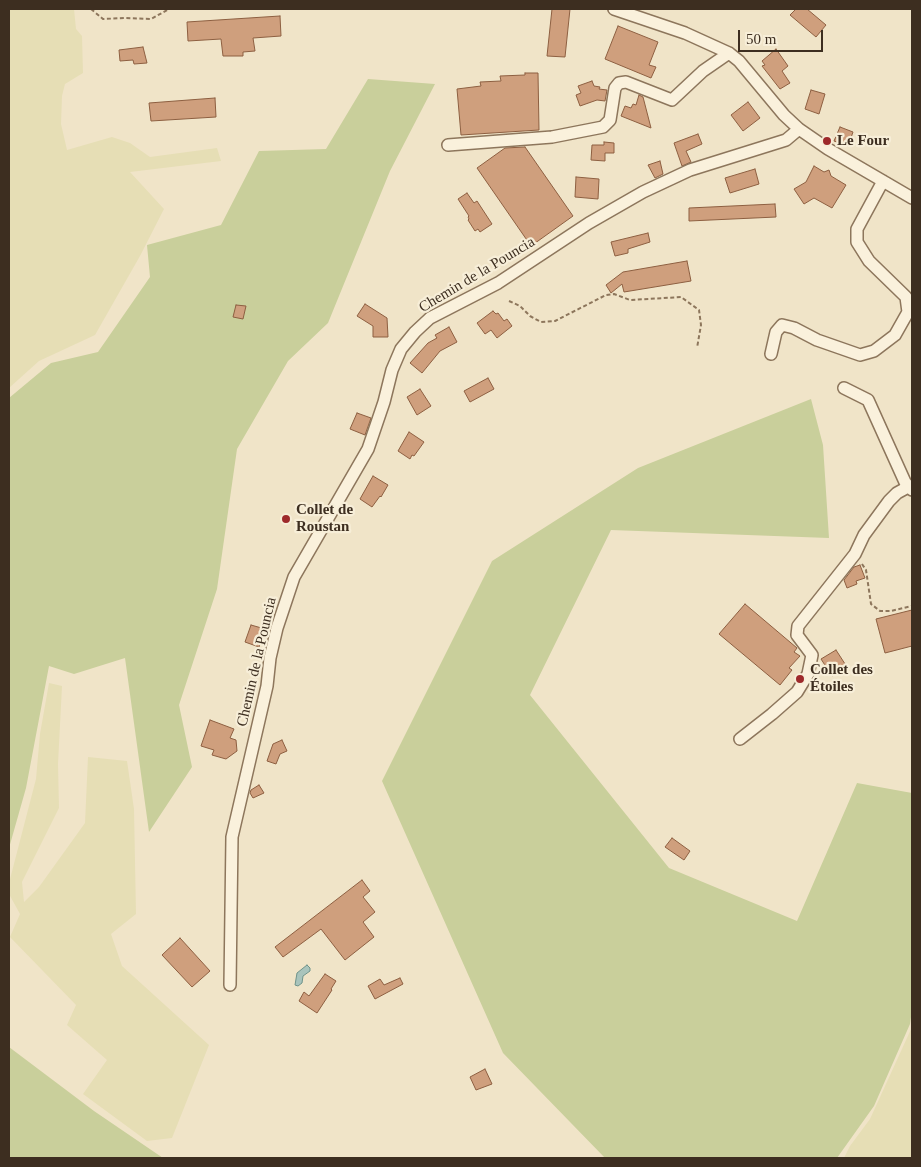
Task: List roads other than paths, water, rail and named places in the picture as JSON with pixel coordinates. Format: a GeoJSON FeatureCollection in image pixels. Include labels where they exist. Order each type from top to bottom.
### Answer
{"type":"FeatureCollection","features":[{"type":"Feature","properties":{"kind":"street"},"geometry":{"type":"LineString","coordinates":[[614,9],[685,33],[729,53],[739,61],[784,115],[799,129],[828,149],[912,198]]}},
{"type":"Feature","properties":{"kind":"street"},"geometry":{"type":"LineString","coordinates":[[448,145],[552,137],[603,127],[610,120],[615,88],[619,83],[626,82],[672,100],[703,71],[729,53]]}},
{"type":"Feature","properties":{"kind":"street","name":"Chemin de la Pouncia"},"geometry":{"type":"LineString","coordinates":[[230,985],[232,836],[267,686],[270,658],[277,628],[294,576],[368,449],[384,402],[392,370],[401,349],[430,318],[498,283],[581,228],[643,192],[690,170],[786,140],[799,129]]}},
{"type":"Feature","properties":{"kind":"street"},"geometry":{"type":"LineString","coordinates":[[772,354],[776,332],[782,325],[794,328],[817,340],[860,355],[874,351],[895,335],[908,312],[906,297],[869,261],[857,242],[857,229],[883,181]]}},
{"type":"Feature","properties":{"kind":"street"},"geometry":{"type":"LineString","coordinates":[[740,739],[796,692],[808,674],[812,655],[798,635],[798,626],[855,554],[864,536],[889,501],[898,493],[910,488],[868,400],[844,388]]}},
{"type":"Feature","properties":{"kind":"water"},"geometry":{"type":"Polygon","coordinates":[[[307,965],[310,971],[303,976],[302,983],[298,986],[295,985],[297,973],[307,965]]]}},
{"type":"Feature","properties":{"kind":"place","name":"Le Four"},"geometry":{"type":"Point","coordinates":[827,141]}},
{"type":"Feature","properties":{"kind":"place","name":"Collet de Roustan"},"geometry":{"type":"Point","coordinates":[286,519]}},
{"type":"Feature","properties":{"kind":"place","name":"Collet des Étoiles"},"geometry":{"type":"Point","coordinates":[800,679]}}]}
